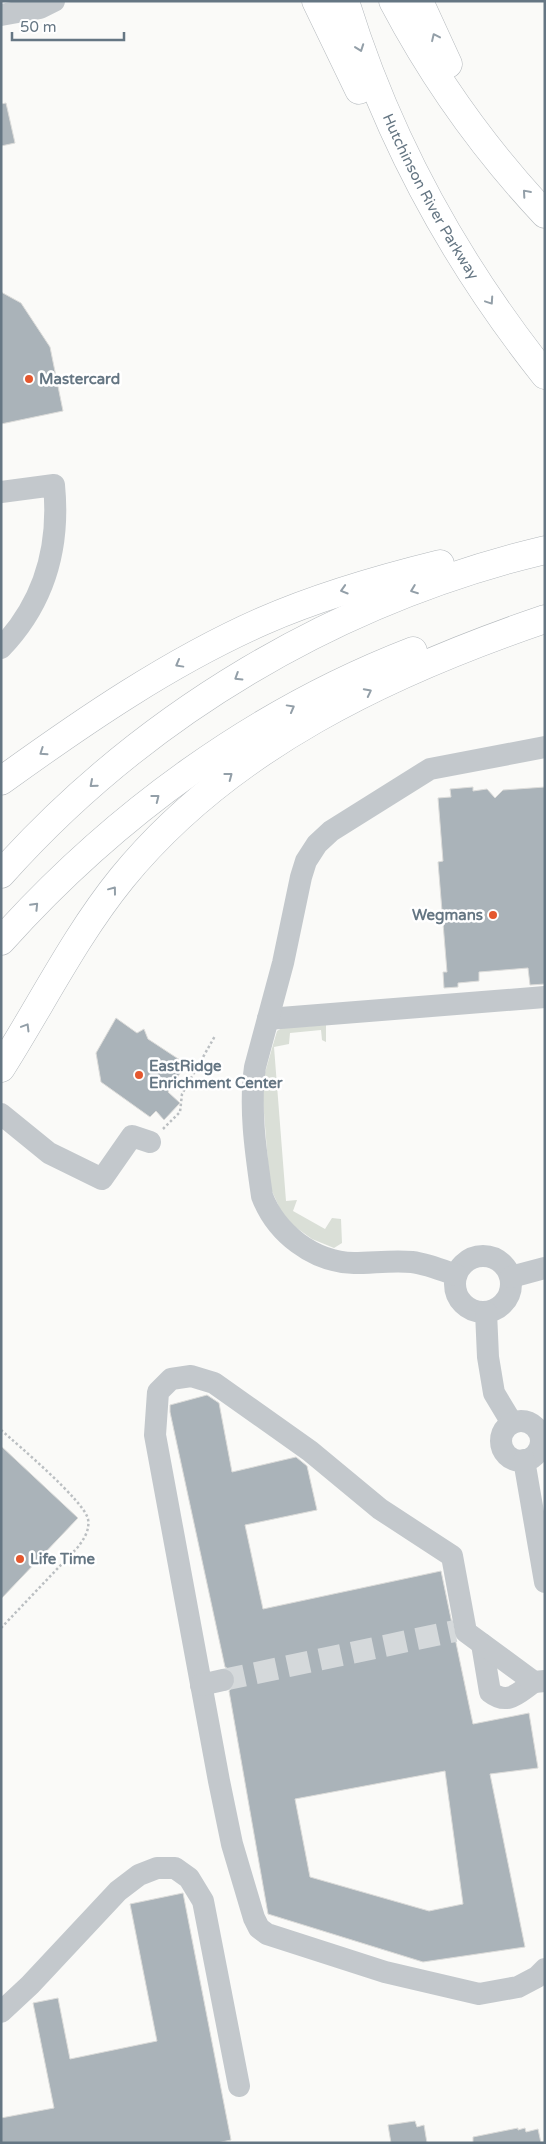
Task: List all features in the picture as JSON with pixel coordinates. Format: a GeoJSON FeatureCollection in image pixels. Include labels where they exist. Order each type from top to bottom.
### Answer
{"type":"FeatureCollection","features":[{"type":"Feature","properties":{"kind":"highway"},"geometry":{"type":"LineString","coordinates":[[316,1],[400,172],[452,242]]}},
{"type":"Feature","properties":{"kind":"highway","name":"Hutchinson River Parkway"},"geometry":{"type":"LineString","coordinates":[[345,1],[388,119],[424,193],[452,242],[512,333],[545,374]]}},
{"type":"Feature","properties":{"kind":"highway"},"geometry":{"type":"LineString","coordinates":[[393,1],[443,85],[474,130],[545,214]]}},
{"type":"Feature","properties":{"kind":"highway"},"geometry":{"type":"LineString","coordinates":[[419,1],[440,50],[475,108],[508,172]]}},
{"type":"Feature","properties":{"kind":"highway"},"geometry":{"type":"LineString","coordinates":[[1,781],[157,676],[263,621],[322,597],[390,577],[466,558],[545,549]]}},
{"type":"Feature","properties":{"kind":"highway"},"geometry":{"type":"LineString","coordinates":[[1,874],[65,809],[128,754],[194,705],[240,676],[312,636],[386,601],[464,572],[545,549]]}},
{"type":"Feature","properties":{"kind":"highway"},"geometry":{"type":"LineString","coordinates":[[1,941],[54,886],[114,831],[171,786],[238,740],[309,699],[381,664],[466,631],[545,607]]}},
{"type":"Feature","properties":{"kind":"highway"},"geometry":{"type":"LineString","coordinates":[[1,1068],[81,937],[114,888],[156,840],[202,797],[270,747],[358,697],[461,649],[545,619]]}},
{"type":"Feature","properties":{"kind":"street"},"geometry":{"type":"LineString","coordinates":[[3,13],[40,8],[54,1]]}},
{"type":"Feature","properties":{"kind":"street"},"geometry":{"type":"LineString","coordinates":[[1,492],[54,484],[56,508],[48,570],[38,597],[23,622],[1,648]]}},
{"type":"Feature","properties":{"kind":"street"},"geometry":{"type":"LineString","coordinates":[[456,1275],[413,1262],[352,1263],[338,1260],[308,1250],[283,1231],[267,1208],[262,1196],[253,1117],[252,1084],[283,963],[301,877],[306,861],[322,840],[331,832],[430,769],[545,747]]}},
{"type":"Feature","properties":{"kind":"street"},"geometry":{"type":"LineString","coordinates":[[268,1020],[545,997]]}},
{"type":"Feature","properties":{"kind":"street"},"geometry":{"type":"LineString","coordinates":[[1,1114],[49,1153],[102,1179],[132,1136],[150,1142]]}},
{"type":"Feature","properties":{"kind":"street"},"geometry":{"type":"LineString","coordinates":[[239,1157],[259,1171]]}},
{"type":"Feature","properties":{"kind":"street"},"geometry":{"type":"LineString","coordinates":[[486,1255],[504,1263],[511,1277],[511,1291],[507,1300],[500,1307],[486,1312],[472,1310],[459,1299],[456,1291],[456,1275],[461,1266],[468,1260],[486,1255]]}},
{"type":"Feature","properties":{"kind":"street"},"geometry":{"type":"LineString","coordinates":[[511,1277],[545,1268]]}},
{"type":"Feature","properties":{"kind":"street"},"geometry":{"type":"LineString","coordinates":[[486,1312],[488,1357],[492,1385],[500,1406],[512,1424]]}},
{"type":"Feature","properties":{"kind":"street"},"geometry":{"type":"LineString","coordinates":[[467,1636],[539,1682],[508,1699],[498,1698],[490,1692],[467,1636],[452,1556],[380,1509],[310,1451],[214,1383],[191,1376],[171,1379],[158,1392],[155,1435],[201,1686],[232,1844],[254,1918],[259,1928],[267,1934],[386,1972],[478,1994],[518,1987],[545,1969]]}},
{"type":"Feature","properties":{"kind":"street"},"geometry":{"type":"LineString","coordinates":[[520,1421],[532,1424],[543,1437],[537,1452],[532,1457],[524,1460],[514,1459],[504,1450],[502,1437],[504,1431],[512,1424],[520,1421]]}},
{"type":"Feature","properties":{"kind":"street"},"geometry":{"type":"LineString","coordinates":[[524,1460],[545,1582]]}},
{"type":"Feature","properties":{"kind":"street"},"geometry":{"type":"LineString","coordinates":[[201,1686],[223,1680]]}},
{"type":"Feature","properties":{"kind":"street"},"geometry":{"type":"LineString","coordinates":[[1,2012],[118,1891],[139,1875],[148,1871],[157,1868],[175,1868],[189,1878],[203,1901],[239,2086]]}},
{"type":"Feature","properties":{"kind":"path"},"geometry":{"type":"LineString","coordinates":[[150,1142],[180,1112],[182,1094],[215,1036]]}},
{"type":"Feature","properties":{"kind":"path"},"geometry":{"type":"LineString","coordinates":[[1,1430],[79,1502],[88,1518],[88,1526],[86,1536],[78,1547],[1,1628]]}},
{"type":"Feature","properties":{"kind":"shaded area"},"geometry":{"type":"Polygon","coordinates":[[[326,1025],[326,1042],[322,1040],[321,1030],[290,1033],[289,1044],[274,1047],[286,1201],[297,1200],[293,1211],[325,1229],[332,1218],[341,1219],[342,1243],[334,1248],[312,1239],[294,1226],[282,1213],[270,1187],[263,1101],[264,1076],[277,1031],[282,1028],[326,1025]]]}},
{"type":"Feature","properties":{"kind":"building"},"geometry":{"type":"Polygon","coordinates":[[[6,103],[15,143],[1,146],[1,104],[6,103]]]}},
{"type":"Feature","properties":{"kind":"building","name":"Mastercard"},"geometry":{"type":"Polygon","coordinates":[[[1,292],[21,303],[50,347],[63,411],[1,424],[1,292]]]}},
{"type":"Feature","properties":{"kind":"building","name":"Wegmans"},"geometry":{"type":"Polygon","coordinates":[[[473,787],[473,791],[487,789],[495,798],[503,790],[545,787],[545,984],[530,985],[528,968],[479,972],[479,981],[458,983],[458,987],[444,988],[443,972],[447,972],[438,862],[443,861],[438,798],[451,797],[450,789],[473,787]]]}},
{"type":"Feature","properties":{"kind":"building","name":"EastRidge Enrichment Center"},"geometry":{"type":"Polygon","coordinates":[[[116,1018],[137,1033],[144,1029],[148,1039],[186,1064],[168,1092],[180,1103],[164,1120],[156,1111],[150,1117],[101,1082],[96,1053],[116,1018]]]}},
{"type":"Feature","properties":{"kind":"building"},"geometry":{"type":"Polygon","coordinates":[[[207,1395],[219,1403],[232,1472],[296,1457],[307,1466],[317,1510],[245,1525],[263,1609],[441,1571],[473,1724],[529,1713],[538,1768],[490,1774],[525,1947],[423,1962],[268,1914],[229,1691],[235,1684],[236,1678],[232,1671],[225,1667],[170,1405],[207,1395]],[[445,1771],[295,1799],[310,1877],[429,1911],[463,1904],[445,1771]]]}},
{"type":"Feature","properties":{"kind":"building","name":"Life Time"},"geometry":{"type":"Polygon","coordinates":[[[1,1446],[78,1518],[1,1599],[1,1446]]]}},
{"type":"Feature","properties":{"kind":"building"},"geometry":{"type":"Polygon","coordinates":[[[183,1893],[231,2140],[217,2143],[1,2143],[1,2118],[54,2108],[33,2003],[58,1998],[70,2059],[157,2041],[130,1904],[183,1893]]]}},
{"type":"Feature","properties":{"kind":"building"},"geometry":{"type":"Polygon","coordinates":[[[415,2121],[417,2127],[424,2125],[427,2143],[391,2143],[388,2125],[415,2121]]]}},
{"type":"Feature","properties":{"kind":"building"},"geometry":{"type":"Polygon","coordinates":[[[518,2128],[518,2130],[525,2128],[526,2132],[538,2129],[541,2143],[473,2143],[473,2137],[518,2128]]]}},
{"type":"Feature","properties":{"kind":"tunnel"},"geometry":{"type":"LineString","coordinates":[[223,1680],[455,1631]]}},
{"type":"Feature","properties":{"kind":"place","name":"Mastercard"},"geometry":{"type":"Point","coordinates":[29,379]}},
{"type":"Feature","properties":{"kind":"place","name":"Wegmans"},"geometry":{"type":"Point","coordinates":[493,915]}},
{"type":"Feature","properties":{"kind":"place","name":"EastRidge Enrichment Center"},"geometry":{"type":"Point","coordinates":[139,1075]}},
{"type":"Feature","properties":{"kind":"place","name":"Life Time"},"geometry":{"type":"Point","coordinates":[20,1559]}}]}
